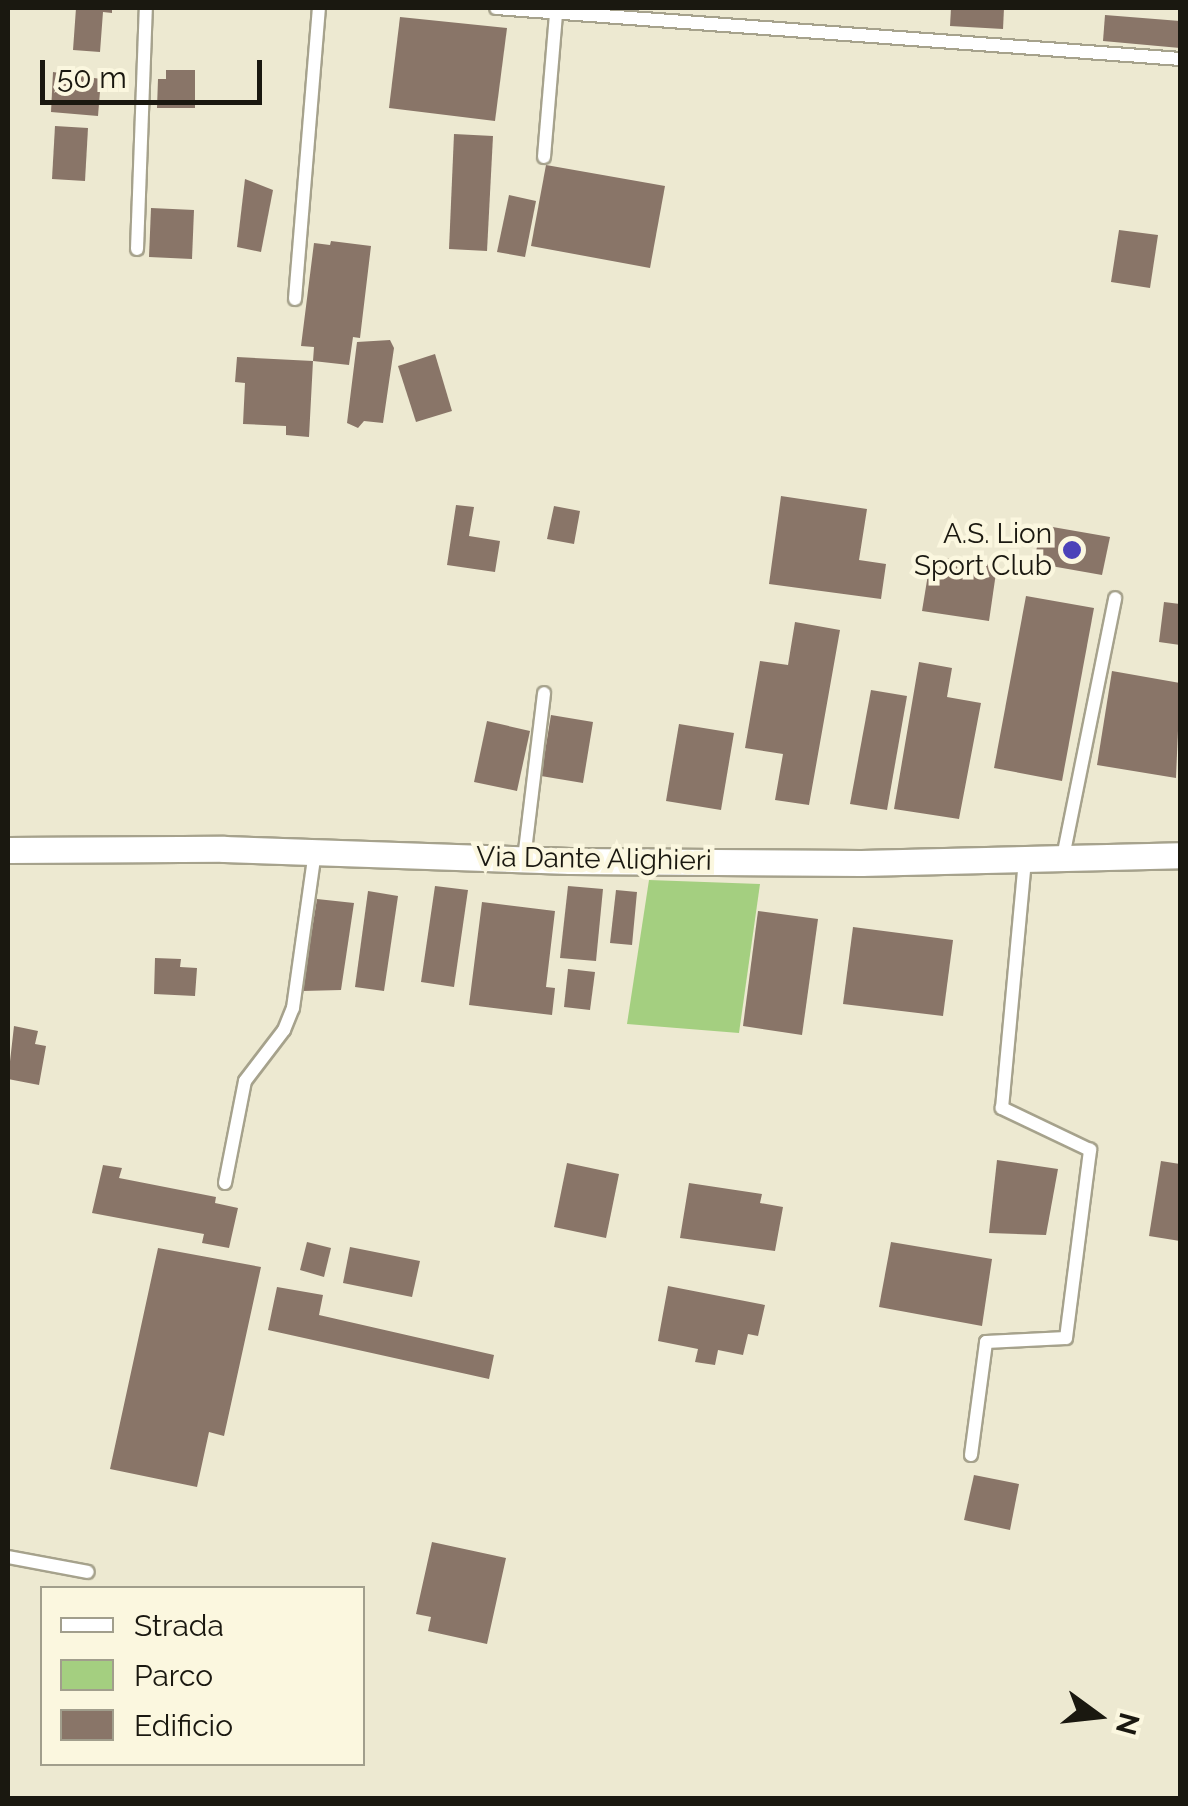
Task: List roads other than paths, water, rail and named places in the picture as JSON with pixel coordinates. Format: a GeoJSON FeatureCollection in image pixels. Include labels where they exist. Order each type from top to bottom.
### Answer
{"type":"FeatureCollection","features":[{"type":"Feature","properties":{"kind":"street","name":"Via Dante Alighieri"},"geometry":{"type":"LineString","coordinates":[[8,850],[861,863],[1180,855]]}},
{"type":"Feature","properties":{"kind":"lane"},"geometry":{"type":"LineString","coordinates":[[137,249],[146,8]]}},
{"type":"Feature","properties":{"kind":"lane"},"geometry":{"type":"LineString","coordinates":[[296,299],[319,8]]}},
{"type":"Feature","properties":{"kind":"lane"},"geometry":{"type":"LineString","coordinates":[[496,8],[1180,58]]}},
{"type":"Feature","properties":{"kind":"lane"},"geometry":{"type":"LineString","coordinates":[[544,157],[556,13]]}},
{"type":"Feature","properties":{"kind":"lane"},"geometry":{"type":"LineString","coordinates":[[1063,857],[1115,598]]}},
{"type":"Feature","properties":{"kind":"lane"},"geometry":{"type":"LineString","coordinates":[[524,859],[544,693]]}},
{"type":"Feature","properties":{"kind":"lane"},"geometry":{"type":"LineString","coordinates":[[225,1183],[245,1082],[284,1030],[294,1008],[315,852]]}},
{"type":"Feature","properties":{"kind":"lane"},"geometry":{"type":"LineString","coordinates":[[971,1454],[986,1342],[1066,1338],[1090,1150],[1002,1108],[1025,858]]}},
{"type":"Feature","properties":{"kind":"lane"},"geometry":{"type":"LineString","coordinates":[[8,1556],[88,1572]]}},
{"type":"Feature","properties":{"kind":"place","name":"A.S. Lion Sport Club"},"geometry":{"type":"Point","coordinates":[1072,550]}}]}
